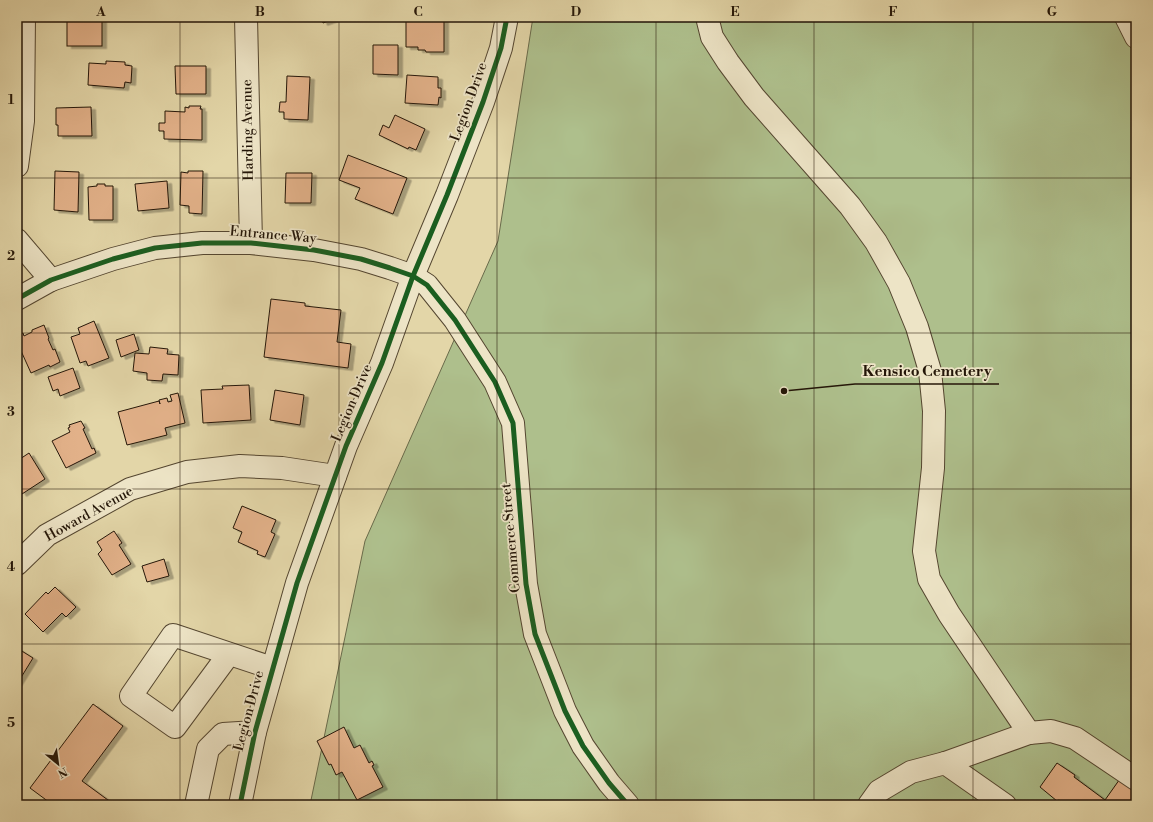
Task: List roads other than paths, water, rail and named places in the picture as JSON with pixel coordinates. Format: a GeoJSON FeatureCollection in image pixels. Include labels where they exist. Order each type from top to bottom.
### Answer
{"type":"FeatureCollection","features":[{"type":"Feature","properties":{"kind":"street"},"geometry":{"type":"LineString","coordinates":[[17,166],[23,120],[24,17]]}},
{"type":"Feature","properties":{"kind":"street","name":"Harding Avenue"},"geometry":{"type":"LineString","coordinates":[[246,17],[251,243]]}},
{"type":"Feature","properties":{"kind":"street","name":"Legion Drive"},"geometry":{"type":"LineString","coordinates":[[240,805],[255,732],[297,584],[346,446],[382,363],[413,276],[447,195],[483,102],[501,48],[507,17]]}},
{"type":"Feature","properties":{"kind":"street"},"geometry":{"type":"LineString","coordinates":[[707,17],[712,36],[728,62],[754,97],[850,206],[876,242],[899,283],[917,327],[930,372],[934,411],[932,468],[924,550],[929,579],[949,614],[1028,733]]}},
{"type":"Feature","properties":{"kind":"street"},"geometry":{"type":"LineString","coordinates":[[1126,17],[1136,36]]}},
{"type":"Feature","properties":{"kind":"street"},"geometry":{"type":"LineString","coordinates":[[17,240],[51,280]]}},
{"type":"Feature","properties":{"kind":"street","name":"Entrance Way"},"geometry":{"type":"LineString","coordinates":[[17,299],[51,280],[113,259],[155,248],[202,243],[251,243],[314,250],[361,259],[413,276]]}},
{"type":"Feature","properties":{"kind":"street","name":"Commerce Street"},"geometry":{"type":"LineString","coordinates":[[413,276],[427,285],[455,320],[495,382],[513,423],[526,584],[535,634],[565,711],[584,746],[609,783],[628,805]]}},
{"type":"Feature","properties":{"kind":"street","name":"Howard Avenue"},"geometry":{"type":"LineString","coordinates":[[17,564],[47,535],[130,489],[187,472],[240,466],[282,468],[335,476]]}},
{"type":"Feature","properties":{"kind":"street"},"geometry":{"type":"LineString","coordinates":[[229,654],[175,726],[131,696],[173,635],[272,668]]}},
{"type":"Feature","properties":{"kind":"street"},"geometry":{"type":"LineString","coordinates":[[869,805],[879,791],[911,772],[945,763],[1028,733],[1051,731],[1075,738],[1136,779]]}},
{"type":"Feature","properties":{"kind":"street","name":"Legion Drive"},"geometry":{"type":"LineString","coordinates":[[196,805],[208,749],[223,734],[255,732]]}},
{"type":"Feature","properties":{"kind":"street"},"geometry":{"type":"LineString","coordinates":[[945,763],[1005,805]]}},
{"type":"Feature","properties":{"kind":"place","name":"Kensico Cemetery"},"geometry":{"type":"Point","coordinates":[784,391]}}]}
